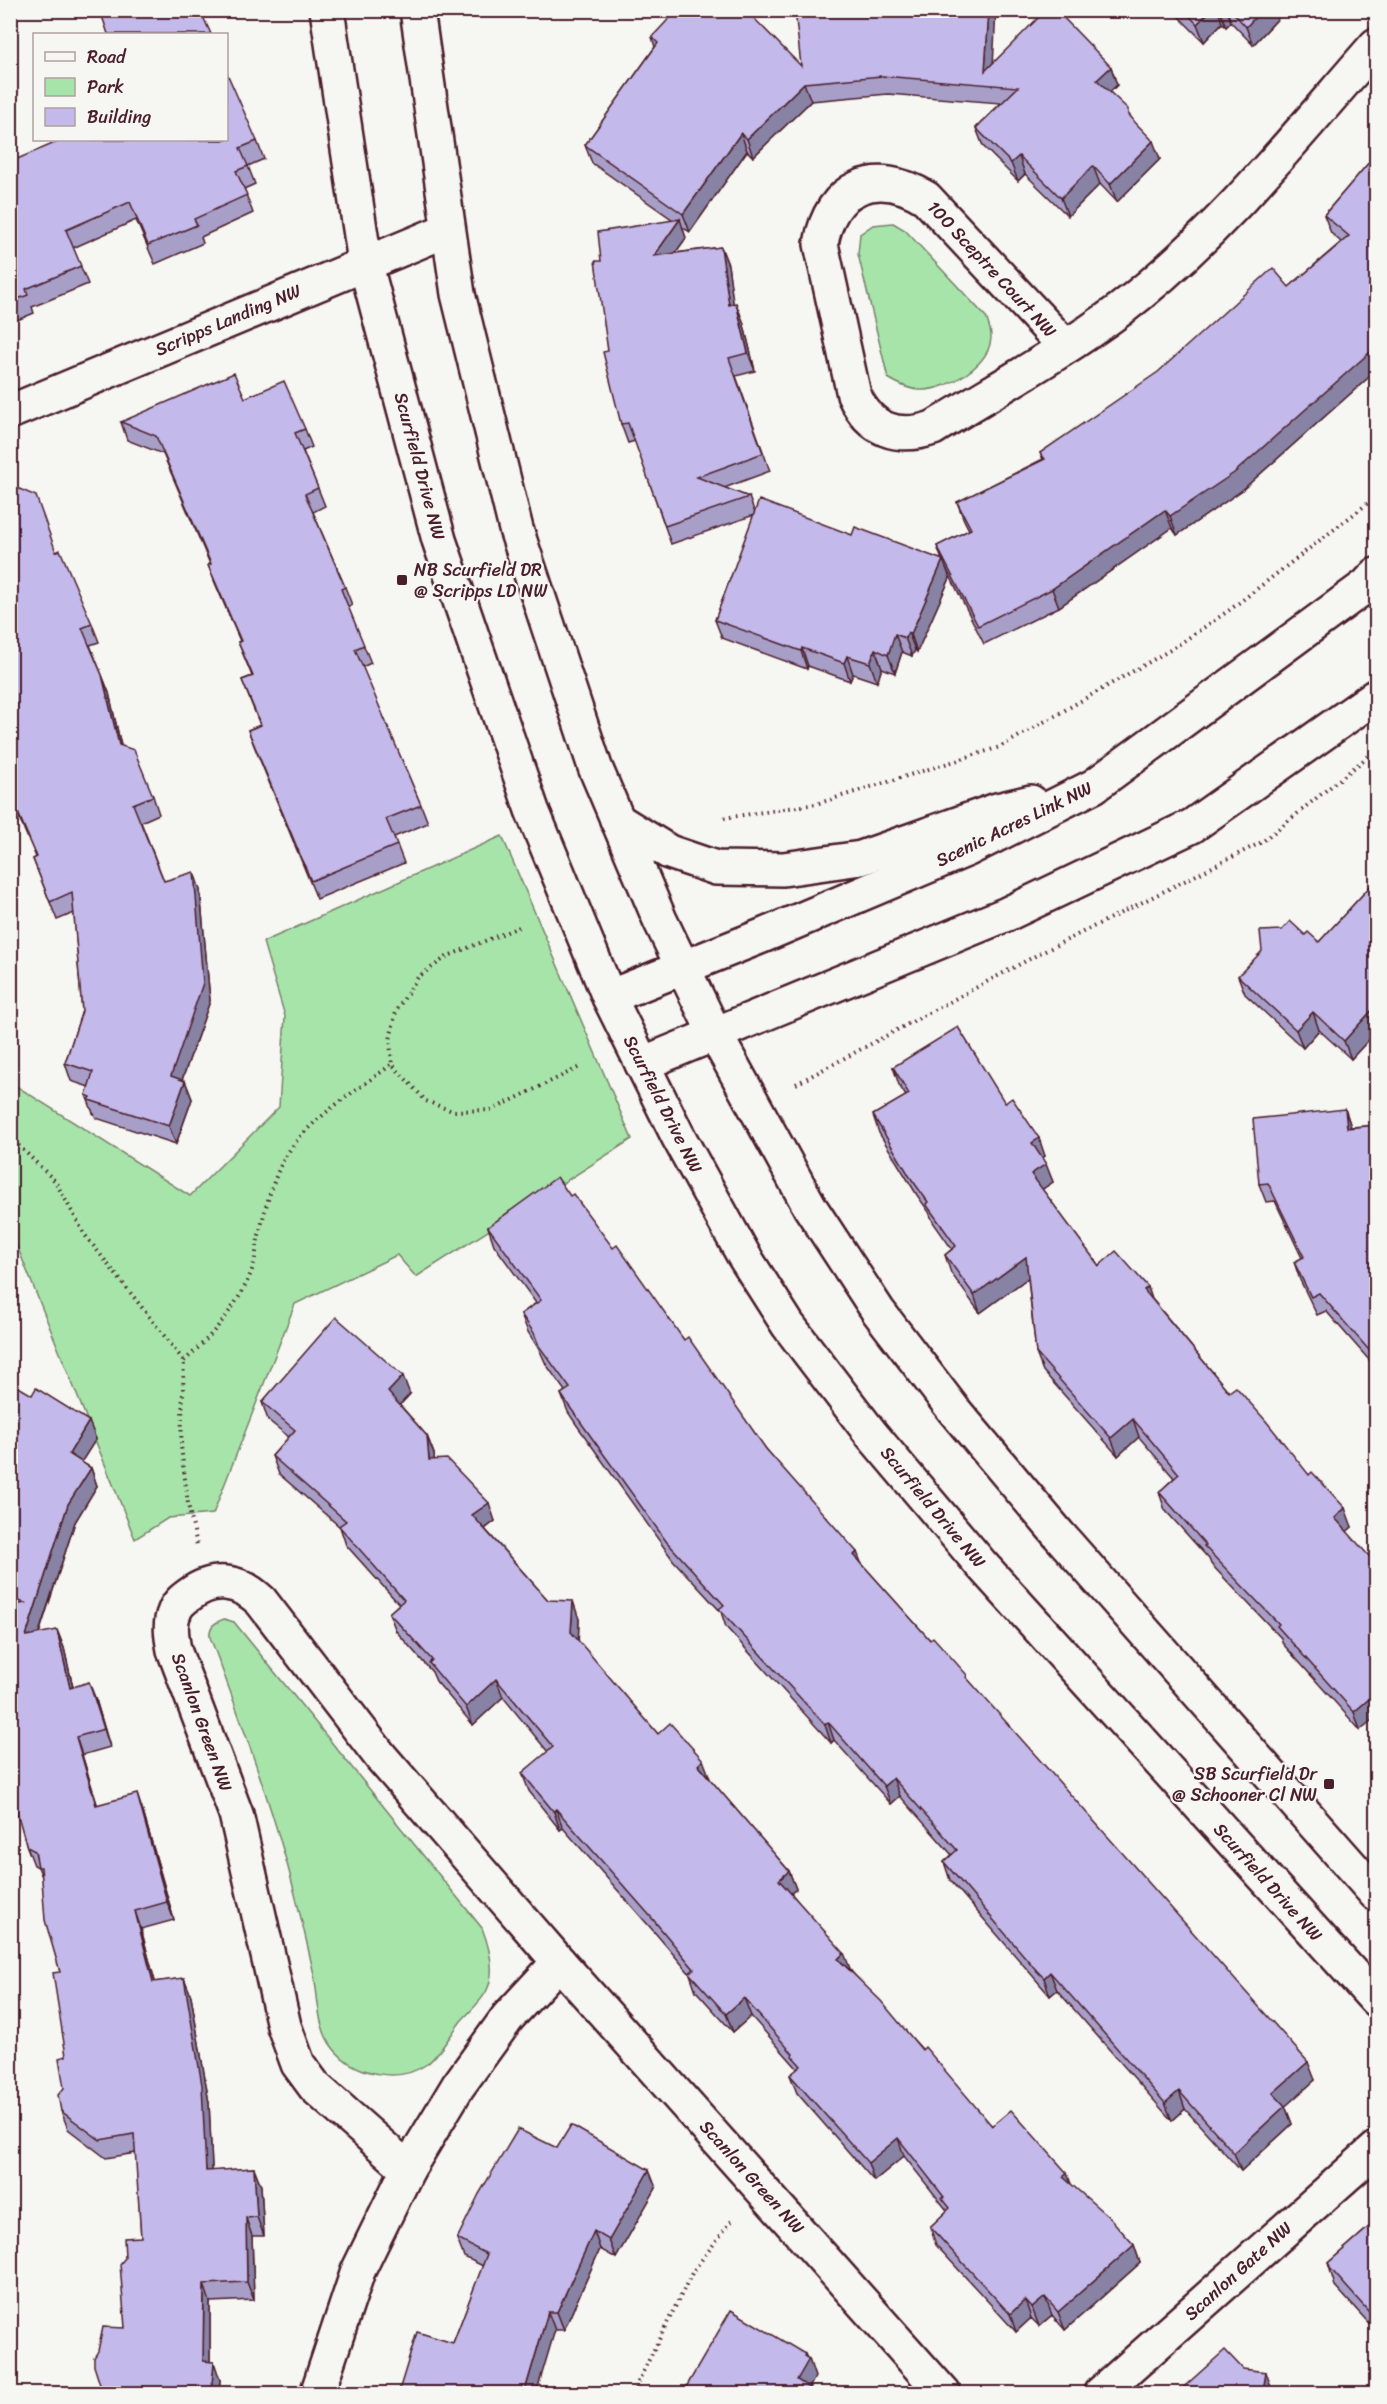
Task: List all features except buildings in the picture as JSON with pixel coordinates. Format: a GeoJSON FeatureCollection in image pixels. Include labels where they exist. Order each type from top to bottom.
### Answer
{"type":"FeatureCollection","features":[{"type":"Feature","properties":{"kind":"street","name":"Scurfield Drive NW"},"geometry":{"type":"LineString","coordinates":[[327,10],[365,262],[439,540],[532,810],[609,997],[678,1136],[744,1256],[788,1325],[872,1435],[980,1563],[1377,2000]]}},
{"type":"Feature","properties":{"kind":"street"},"geometry":{"type":"LineString","coordinates":[[417,10],[458,294],[516,530],[594,767],[682,966],[715,1034],[810,1207],[878,1311],[940,1392],[1059,1535],[1377,1894]]}},
{"type":"Feature","properties":{"kind":"street","name":"100 Sceptre Court NW"},"geometry":{"type":"LineString","coordinates":[[1065,346],[926,198],[910,188],[892,183],[873,183],[856,189],[840,199],[830,213],[824,228],[822,252],[854,395],[860,409],[883,428],[900,433],[917,433],[933,428],[1065,346],[1121,309],[1201,240],[1377,45]]}},
{"type":"Feature","properties":{"kind":"street","name":"Scripps Landing NW"},"geometry":{"type":"LineString","coordinates":[[10,412],[365,262],[447,230]]}},
{"type":"Feature","properties":{"kind":"street","name":"Scenic Acres Link NW"},"geometry":{"type":"LineString","coordinates":[[609,997],[762,936],[968,849],[1094,786],[1322,619],[1377,575]]}},
{"type":"Feature","properties":{"kind":"street"},"geometry":{"type":"LineString","coordinates":[[642,1064],[1007,914],[1192,826],[1377,696]]}},
{"type":"Feature","properties":{"kind":"street"},"geometry":{"type":"LineString","coordinates":[[617,820],[669,852],[716,868],[783,869],[861,858],[997,810],[1094,786]]}},
{"type":"Feature","properties":{"kind":"street","name":"Scanlon Green NW"},"geometry":{"type":"LineString","coordinates":[[408,2169],[315,2087],[298,2064],[284,2026],[236,1814],[173,1643],[173,1615],[179,1602],[205,1584],[234,1585],[250,1590],[261,1601],[381,1757],[559,1962],[944,2394]]}},
{"type":"Feature","properties":{"kind":"street"},"geometry":{"type":"LineString","coordinates":[[317,2394],[358,2271],[408,2169],[458,2086],[508,2017],[559,1962]]}},
{"type":"Feature","properties":{"kind":"street","name":"Scanlon Gate NW"},"geometry":{"type":"LineString","coordinates":[[1100,2394],[1377,2149]]}},
{"type":"Feature","properties":{"kind":"path"},"geometry":{"type":"LineString","coordinates":[[724,818],[816,804],[1000,747],[1172,649],[1231,609],[1377,497]]}},
{"type":"Feature","properties":{"kind":"path"},"geometry":{"type":"LineString","coordinates":[[796,1084],[1037,955],[1262,842],[1377,750]]}},
{"type":"Feature","properties":{"kind":"path"},"geometry":{"type":"LineString","coordinates":[[519,927],[448,956],[418,977],[396,1011],[390,1040],[392,1064],[426,1101],[452,1111],[492,1110],[582,1066]]}},
{"type":"Feature","properties":{"kind":"path"},"geometry":{"type":"LineString","coordinates":[[184,1361],[207,1340],[230,1309],[250,1274],[259,1236],[283,1160],[305,1133],[327,1112],[392,1064]]}},
{"type":"Feature","properties":{"kind":"path"},"geometry":{"type":"LineString","coordinates":[[10,1137],[55,1181],[86,1235],[184,1361],[181,1446],[188,1504],[205,1584]]}},
{"type":"Feature","properties":{"kind":"path"},"geometry":{"type":"LineString","coordinates":[[635,2394],[638,2382],[693,2271],[759,2185]]}},
{"type":"Feature","properties":{"kind":"green space"},"geometry":{"type":"Polygon","coordinates":[[[893,223],[905,230],[986,317],[990,329],[989,347],[976,366],[956,380],[933,389],[914,389],[888,378],[858,254],[860,234],[873,225],[893,223]]]}},
{"type":"Feature","properties":{"kind":"green space"},"geometry":{"type":"Polygon","coordinates":[[[502,836],[632,1139],[416,1277],[397,1255],[295,1304],[213,1514],[168,1518],[135,1539],[11,1231],[10,1082],[190,1196],[279,1107],[285,1016],[263,942],[502,836]]]}},
{"type":"Feature","properties":{"kind":"green space"},"geometry":{"type":"Polygon","coordinates":[[[224,1619],[234,1622],[482,1928],[491,1967],[487,1990],[436,2055],[416,2070],[403,2074],[377,2074],[353,2065],[333,2048],[324,2031],[313,1970],[286,1860],[250,1748],[210,1637],[213,1625],[224,1619]]]}},
{"type":"Feature","properties":{"kind":"place","name":"NB Scurfield DR @ Scripps LD NW"},"geometry":{"type":"Point","coordinates":[402,580]}},
{"type":"Feature","properties":{"kind":"place","name":"SB Scurfield Dr @ Schooner Cl NW"},"geometry":{"type":"Point","coordinates":[1329,1784]}}]}
